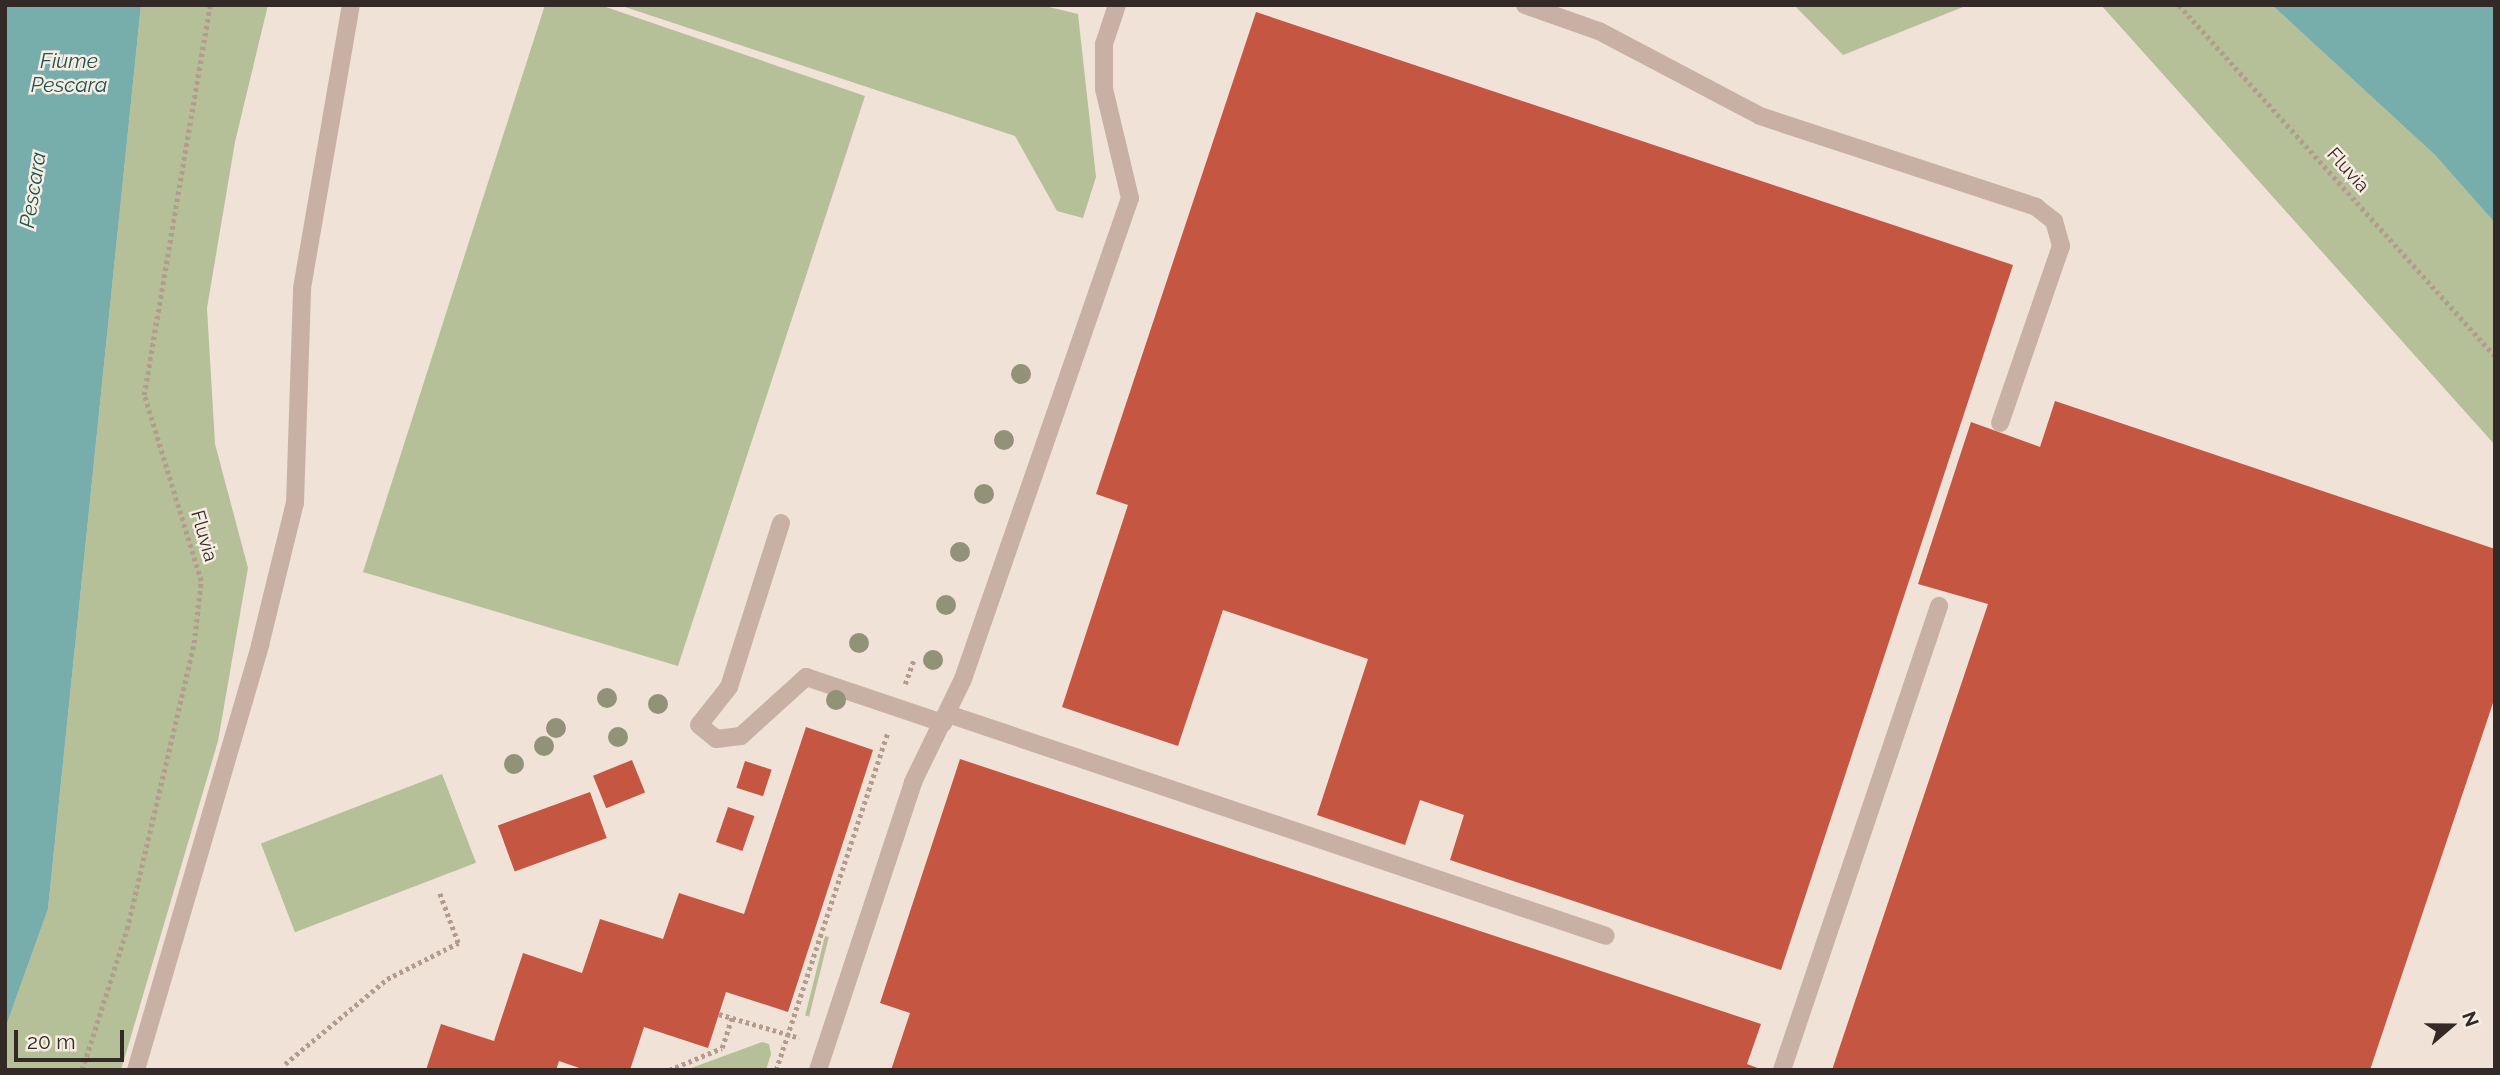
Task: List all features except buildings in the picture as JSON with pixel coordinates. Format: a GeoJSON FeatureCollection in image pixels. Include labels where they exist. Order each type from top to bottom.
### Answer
{"type":"FeatureCollection","features":[{"type":"Feature","properties":{"kind":"lane"},"geometry":{"type":"LineString","coordinates":[[136,1070],[260,645],[295,503],[302,288],[351,5]]}},
{"type":"Feature","properties":{"kind":"lane"},"geometry":{"type":"LineString","coordinates":[[818,1070],[913,782],[945,718],[1130,198],[1104,89],[1104,44],[1117,5]]}},
{"type":"Feature","properties":{"kind":"lane"},"geometry":{"type":"LineString","coordinates":[[1525,5],[1599,31],[1760,116],[2036,207],[2054,221],[2061,246],[2000,423]]}},
{"type":"Feature","properties":{"kind":"lane"},"geometry":{"type":"LineString","coordinates":[[781,523],[729,687],[699,725],[716,739],[741,736],[806,677],[897,707],[945,718],[1606,936]]}},
{"type":"Feature","properties":{"kind":"lane"},"geometry":{"type":"LineString","coordinates":[[1782,1070],[1938,606]]}},
{"type":"Feature","properties":{"kind":"path","name":"Fluvia"},"geometry":{"type":"LineString","coordinates":[[82,1070],[127,929],[194,643],[201,581],[144,395],[210,5]]}},
{"type":"Feature","properties":{"kind":"path","name":"Fluvia"},"geometry":{"type":"LineString","coordinates":[[2179,5],[2495,356]]}},
{"type":"Feature","properties":{"kind":"path"},"geometry":{"type":"LineString","coordinates":[[776,1070],[914,659]]}},
{"type":"Feature","properties":{"kind":"path"},"geometry":{"type":"LineString","coordinates":[[285,1064],[387,979],[458,943],[439,892]]}},
{"type":"Feature","properties":{"kind":"path"},"geometry":{"type":"LineString","coordinates":[[719,1014],[800,1038]]}},
{"type":"Feature","properties":{"kind":"path"},"geometry":{"type":"LineString","coordinates":[[669,1070],[722,1048],[732,1017]]}},
{"type":"Feature","properties":{"kind":"green space"},"geometry":{"type":"Polygon","coordinates":[[[141,5],[268,5],[235,142],[207,308],[215,444],[248,568],[218,741],[121,1070],[5,1070],[5,1029],[48,909],[141,5]]]}},
{"type":"Feature","properties":{"kind":"green space"},"geometry":{"type":"Polygon","coordinates":[[[545,5],[600,5],[865,96],[678,666],[363,572],[545,5]]]}},
{"type":"Feature","properties":{"kind":"green space"},"geometry":{"type":"Polygon","coordinates":[[[619,5],[1041,5],[1078,14],[1096,177],[1083,218],[1057,211],[1015,136],[619,5]]]}},
{"type":"Feature","properties":{"kind":"green space"},"geometry":{"type":"Polygon","coordinates":[[[1794,5],[1968,5],[1843,55],[1794,5]]]}},
{"type":"Feature","properties":{"kind":"green space"},"geometry":{"type":"Polygon","coordinates":[[[2101,5],[2272,5],[2435,155],[2495,223],[2495,445],[2101,5]]]}},
{"type":"Feature","properties":{"kind":"green space"},"geometry":{"type":"Polygon","coordinates":[[[442,774],[476,863],[295,932],[261,844],[442,774]]]}},
{"type":"Feature","properties":{"kind":"green space"},"geometry":{"type":"Polygon","coordinates":[[[825,936],[829,937],[809,1017],[805,1016],[825,936]]]}},
{"type":"Feature","properties":{"kind":"green space"},"geometry":{"type":"Polygon","coordinates":[[[762,1042],[769,1044],[771,1054],[766,1070],[686,1070],[762,1042]]]}},
{"type":"Feature","properties":{"kind":"water","name":"Fiume Pescara"},"geometry":{"type":"Polygon","coordinates":[[[5,5],[141,5],[48,909],[5,1029],[5,5]]]}},
{"type":"Feature","properties":{"kind":"water"},"geometry":{"type":"Polygon","coordinates":[[[2272,5],[2495,5],[2495,223],[2435,155],[2272,5]]]}},
{"type":"Feature","properties":{"kind":"water label","name":"Pescara"},"geometry":{"type":"Point","coordinates":[33,190]}}]}
